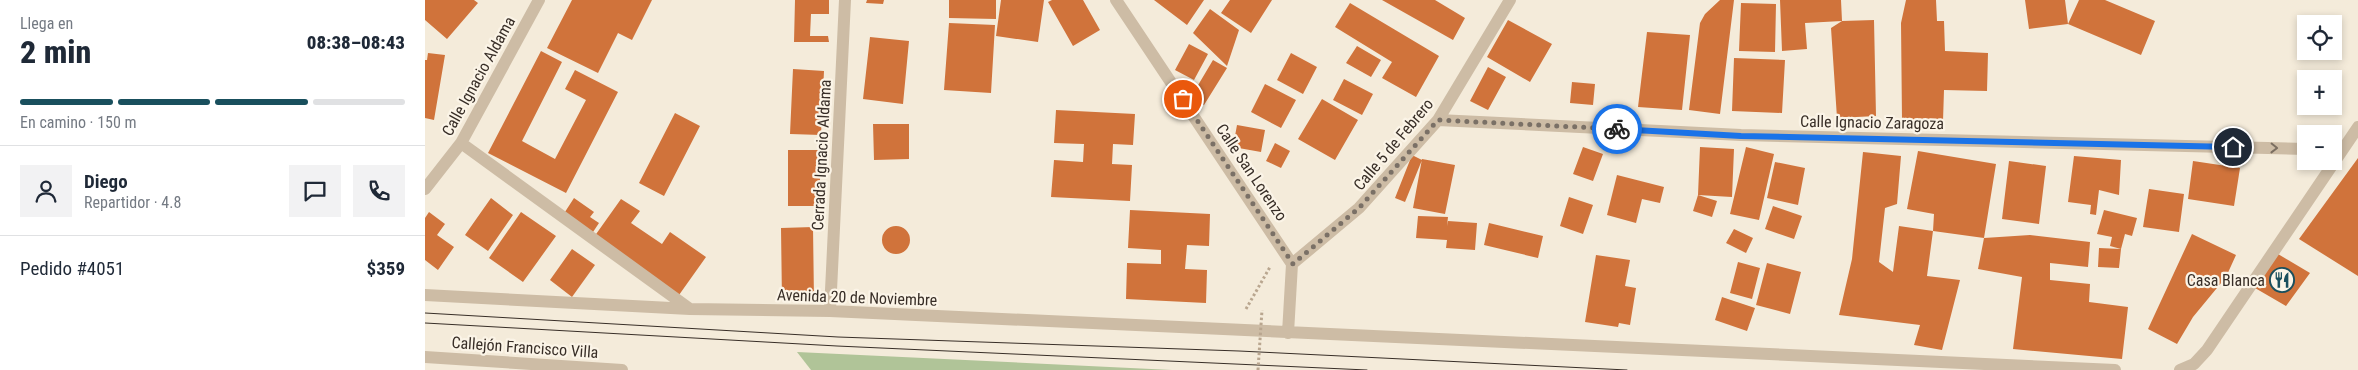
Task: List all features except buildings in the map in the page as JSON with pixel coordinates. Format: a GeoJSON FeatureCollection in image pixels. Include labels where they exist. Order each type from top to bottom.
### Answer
{"type":"FeatureCollection","features":[{"type":"Feature","properties":{"kind":"street","name":"Calle Ignacio Aldama"},"geometry":{"type":"LineString","coordinates":[[425,189],[461,143],[539,0]]}},
{"type":"Feature","properties":{"kind":"street","name":"Cerrada Ignacio Aldama"},"geometry":{"type":"LineString","coordinates":[[830,311],[845,0]]}},
{"type":"Feature","properties":{"kind":"street","name":"Calle San Lorenzo"},"geometry":{"type":"LineString","coordinates":[[1116,0],[1293,264]]}},
{"type":"Feature","properties":{"kind":"street","name":"Calle 5 de Febrero"},"geometry":{"type":"LineString","coordinates":[[1293,264],[1359,208],[1438,120],[1510,0]]}},
{"type":"Feature","properties":{"kind":"street","name":"Calle Ignacio Zaragoza"},"geometry":{"type":"LineString","coordinates":[[1438,120],[1741,136],[2297,149]]}},
{"type":"Feature","properties":{"kind":"street"},"geometry":{"type":"LineString","coordinates":[[2342,145],[2358,127]]}},
{"type":"Feature","properties":{"kind":"street"},"geometry":{"type":"LineString","coordinates":[[461,143],[690,309]]}},
{"type":"Feature","properties":{"kind":"street"},"geometry":{"type":"LineString","coordinates":[[2180,370],[2193,364],[2207,350],[2325,170]]}},
{"type":"Feature","properties":{"kind":"street"},"geometry":{"type":"LineString","coordinates":[[1288,333],[1293,264]]}},
{"type":"Feature","properties":{"kind":"street","name":"Avenida 20 de Noviembre"},"geometry":{"type":"LineString","coordinates":[[425,295],[690,309],[830,311],[2115,370]]}},
{"type":"Feature","properties":{"kind":"street","name":"Callejón Francisco Villa"},"geometry":{"type":"LineString","coordinates":[[425,357],[539,367],[622,370]]}},
{"type":"Feature","properties":{"kind":"path"},"geometry":{"type":"LineString","coordinates":[[1270,282],[1264,279],[1245,312],[1282,247]]}},
{"type":"Feature","properties":{"kind":"path"},"geometry":{"type":"LineString","coordinates":[[1258,370],[1262,310],[1267,302]]}},
{"type":"Feature","properties":{"kind":"green space"},"geometry":{"type":"Polygon","coordinates":[[[797,352],[1172,370],[811,370],[797,352]]]}},
{"type":"Feature","properties":{"kind":"tram line"},"geometry":{"type":"LineString","coordinates":[[425,313],[838,337],[1239,351],[1627,370]]}},
{"type":"Feature","properties":{"kind":"tram line"},"geometry":{"type":"LineString","coordinates":[[425,323],[837,346],[1367,370]]}},
{"type":"Feature","properties":{"kind":"way so far"},"geometry":{"type":"LineString","coordinates":[[1183,99],[1293,264],[1359,208],[1438,120],[1617,129]]}},
{"type":"Feature","properties":{"kind":"place","name":"Casa Blanca"},"geometry":{"type":"Point","coordinates":[2282,280]}},
{"type":"Feature","properties":{"kind":"route"},"geometry":{"type":"LineString","coordinates":[[1617,129],[1741,136],[2233,147]]}}]}
